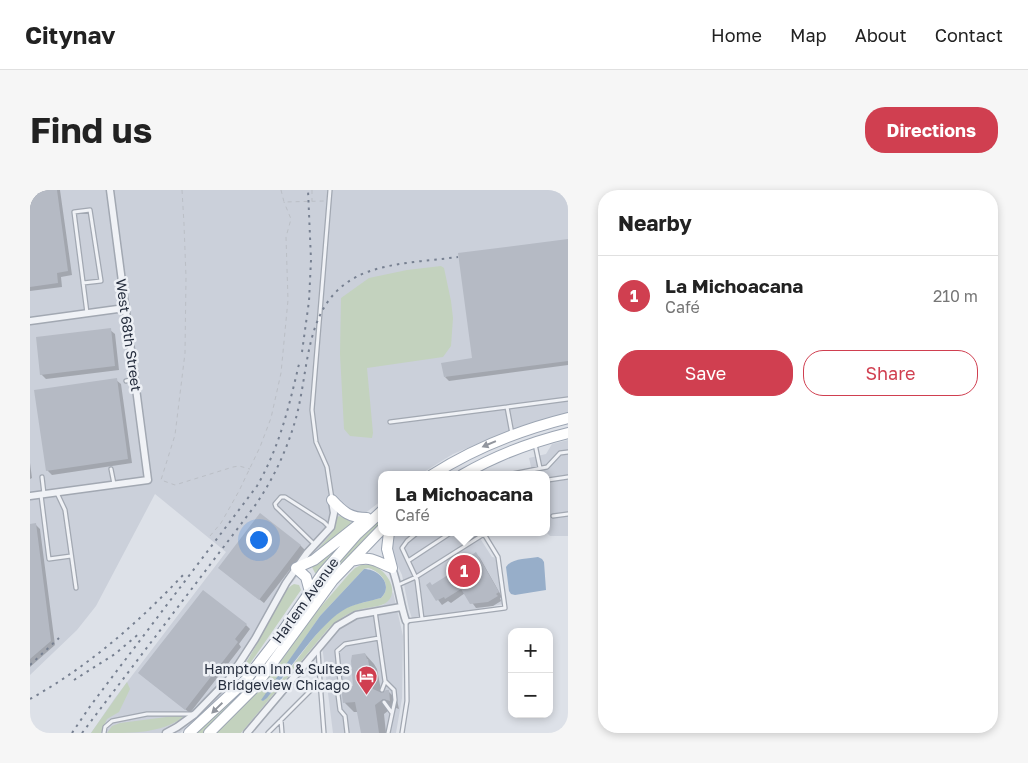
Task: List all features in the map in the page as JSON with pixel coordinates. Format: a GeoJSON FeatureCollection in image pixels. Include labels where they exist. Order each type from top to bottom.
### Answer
{"type":"FeatureCollection","features":[{"type":"Feature","properties":{"kind":"main road"},"geometry":{"type":"LineString","coordinates":[[439,471],[486,445],[568,418]]}},
{"type":"Feature","properties":{"kind":"main road"},"geometry":{"type":"LineString","coordinates":[[469,471],[489,460],[534,443],[568,433]]}},
{"type":"Feature","properties":{"kind":"main road"},"geometry":{"type":"LineString","coordinates":[[332,500],[350,516],[367,518]]}},
{"type":"Feature","properties":{"kind":"main road"},"geometry":{"type":"LineString","coordinates":[[310,592],[306,577],[296,568],[314,560],[367,518],[378,512]]}},
{"type":"Feature","properties":{"kind":"main road","name":"Harlem Avenue"},"geometry":{"type":"LineString","coordinates":[[189,733],[244,681],[340,552],[378,514]]}},
{"type":"Feature","properties":{"kind":"main road","name":"Harlem Avenue"},"geometry":{"type":"LineString","coordinates":[[209,733],[254,688],[317,601],[350,561],[378,533]]}},
{"type":"Feature","properties":{"kind":"main road"},"geometry":{"type":"LineString","coordinates":[[389,536],[387,549],[392,568]]}},
{"type":"Feature","properties":{"kind":"main road"},"geometry":{"type":"LineString","coordinates":[[350,561],[371,558],[392,568]]}},
{"type":"Feature","properties":{"kind":"street","name":"West 68th Street"},"geometry":{"type":"LineString","coordinates":[[110,190],[148,480],[114,485]]}},
{"type":"Feature","properties":{"kind":"street"},"geometry":{"type":"LineString","coordinates":[[30,321],[126,308]]}},
{"type":"Feature","properties":{"kind":"street"},"geometry":{"type":"LineString","coordinates":[[30,496],[114,485]]}},
{"type":"Feature","properties":{"kind":"street"},"geometry":{"type":"LineString","coordinates":[[166,733],[178,727],[195,714],[232,675],[296,568],[330,528],[334,513],[332,500]]}},
{"type":"Feature","properties":{"kind":"street"},"geometry":{"type":"LineString","coordinates":[[392,568],[406,621]]}},
{"type":"Feature","properties":{"kind":"street"},"geometry":{"type":"LineString","coordinates":[[247,733],[337,626],[356,615],[401,606]]}},
{"type":"Feature","properties":{"kind":"lane"},"geometry":{"type":"LineString","coordinates":[[330,190],[312,410],[316,442],[327,467],[332,500]]}},
{"type":"Feature","properties":{"kind":"lane"},"geometry":{"type":"LineString","coordinates":[[83,283],[101,280],[90,210],[74,212],[83,283],[87,313]]}},
{"type":"Feature","properties":{"kind":"lane"},"geometry":{"type":"LineString","coordinates":[[126,381],[135,379]]}},
{"type":"Feature","properties":{"kind":"lane"},"geometry":{"type":"LineString","coordinates":[[390,422],[568,399]]}},
{"type":"Feature","properties":{"kind":"lane"},"geometry":{"type":"LineString","coordinates":[[507,407],[512,435]]}},
{"type":"Feature","properties":{"kind":"lane"},"geometry":{"type":"LineString","coordinates":[[534,443],[540,468]]}},
{"type":"Feature","properties":{"kind":"lane"},"geometry":{"type":"LineString","coordinates":[[526,471],[547,467],[560,453],[568,452]]}},
{"type":"Feature","properties":{"kind":"lane"},"geometry":{"type":"LineString","coordinates":[[112,469],[114,485]]}},
{"type":"Feature","properties":{"kind":"lane"},"geometry":{"type":"LineString","coordinates":[[42,477],[49,559],[71,556]]}},
{"type":"Feature","properties":{"kind":"lane"},"geometry":{"type":"LineString","coordinates":[[550,480],[568,477]]}},
{"type":"Feature","properties":{"kind":"lane"},"geometry":{"type":"LineString","coordinates":[[57,493],[65,510],[76,588]]}},
{"type":"Feature","properties":{"kind":"lane"},"geometry":{"type":"LineString","coordinates":[[315,545],[276,507],[275,504],[278,500],[285,496],[330,528]]}},
{"type":"Feature","properties":{"kind":"lane"},"geometry":{"type":"LineString","coordinates":[[553,516],[568,514]]}},
{"type":"Feature","properties":{"kind":"lane"},"geometry":{"type":"LineString","coordinates":[[412,536],[407,540],[402,548],[416,577],[422,619]]}},
{"type":"Feature","properties":{"kind":"lane"},"geometry":{"type":"LineString","coordinates":[[408,561],[446,536]]}},
{"type":"Feature","properties":{"kind":"lane"},"geometry":{"type":"LineString","coordinates":[[398,585],[416,577],[479,536]]}},
{"type":"Feature","properties":{"kind":"lane"},"geometry":{"type":"LineString","coordinates":[[402,733],[407,701],[406,621],[505,608],[498,557],[486,536]]}},
{"type":"Feature","properties":{"kind":"lane"},"geometry":{"type":"LineString","coordinates":[[375,610],[385,681],[382,690]]}},
{"type":"Feature","properties":{"kind":"lane"},"geometry":{"type":"LineString","coordinates":[[347,733],[345,716],[340,710],[337,687],[340,682],[337,651],[346,644],[379,638]]}},
{"type":"Feature","properties":{"kind":"lane"},"geometry":{"type":"LineString","coordinates":[[318,649],[324,733]]}},
{"type":"Feature","properties":{"kind":"lane"},"geometry":{"type":"LineString","coordinates":[[268,733],[320,681]]}},
{"type":"Feature","properties":{"kind":"lane"},"geometry":{"type":"LineString","coordinates":[[385,681],[394,690],[395,700],[388,733]]}},
{"type":"Feature","properties":{"kind":"lane"},"geometry":{"type":"LineString","coordinates":[[384,702],[392,714]]}},
{"type":"Feature","properties":{"kind":"lane"},"geometry":{"type":"LineString","coordinates":[[104,733],[104,727],[112,721],[146,714],[195,714]]}},
{"type":"Feature","properties":{"kind":"lane"},"geometry":{"type":"LineString","coordinates":[[281,720],[282,733]]}},
{"type":"Feature","properties":{"kind":"path"},"geometry":{"type":"LineString","coordinates":[[182,190],[185,242],[185,353],[175,435],[161,480],[175,485],[234,467],[239,466],[250,469]]}},
{"type":"Feature","properties":{"kind":"path"},"geometry":{"type":"LineString","coordinates":[[210,536],[221,523],[250,469],[271,418],[281,373],[288,300],[286,237],[290,219],[281,190]]}},
{"type":"Feature","properties":{"kind":"path"},"geometry":{"type":"LineString","coordinates":[[312,190],[312,201]]}},
{"type":"Feature","properties":{"kind":"path"},"geometry":{"type":"LineString","coordinates":[[284,202],[330,201]]}},
{"type":"Feature","properties":{"kind":"shaded area"},"geometry":{"type":"Polygon","coordinates":[[[30,190],[568,190],[568,414],[501,434],[453,454],[425,471],[378,471],[378,503],[314,556],[286,590],[242,669],[222,695],[180,733],[91,733],[115,698],[226,552],[155,494],[96,606],[77,630],[30,675],[30,190]]]}},
{"type":"Feature","properties":{"kind":"shaded area"},"geometry":{"type":"Polygon","coordinates":[[[568,440],[568,536],[550,536],[550,471],[532,471],[529,458],[546,454],[552,444],[568,440]]]}},
{"type":"Feature","properties":{"kind":"shaded area"},"geometry":{"type":"Polygon","coordinates":[[[393,536],[479,536],[492,557],[499,558],[503,604],[413,622],[402,575],[391,552],[393,536]]]}},
{"type":"Feature","properties":{"kind":"shaded area"},"geometry":{"type":"Polygon","coordinates":[[[393,592],[403,636],[402,698],[396,733],[333,733],[321,637],[338,620],[351,612],[383,605],[393,592]]]}},
{"type":"Feature","properties":{"kind":"green space"},"geometry":{"type":"Polygon","coordinates":[[[441,266],[444,268],[451,301],[453,318],[451,346],[443,357],[367,368],[372,438],[350,436],[344,429],[340,354],[341,298],[369,278],[407,270],[441,266]]]}},
{"type":"Feature","properties":{"kind":"green space"},"geometry":{"type":"Polygon","coordinates":[[[340,516],[350,521],[351,524],[321,550],[319,548],[331,534],[337,517],[340,516]]]}},
{"type":"Feature","properties":{"kind":"green space"},"geometry":{"type":"Polygon","coordinates":[[[378,521],[378,526],[335,571],[248,688],[203,733],[197,733],[244,686],[329,573],[378,521]]]}},
{"type":"Feature","properties":{"kind":"green space"},"geometry":{"type":"Polygon","coordinates":[[[341,543],[342,545],[315,573],[312,567],[341,543]]]}},
{"type":"Feature","properties":{"kind":"green space"},"geometry":{"type":"Polygon","coordinates":[[[361,565],[370,565],[382,571],[391,583],[392,588],[391,597],[388,601],[381,605],[350,613],[328,629],[241,733],[215,733],[261,686],[306,624],[355,568],[361,565]],[[364,569],[320,616],[263,701],[314,637],[336,615],[348,607],[381,598],[386,589],[386,584],[381,576],[373,570],[364,569]]]}},
{"type":"Feature","properties":{"kind":"green space"},"geometry":{"type":"Polygon","coordinates":[[[294,584],[299,585],[301,590],[245,671],[242,669],[275,607],[284,593],[294,584]]]}},
{"type":"Feature","properties":{"kind":"green space"},"geometry":{"type":"Polygon","coordinates":[[[127,682],[130,689],[119,712],[107,719],[101,733],[91,733],[127,682]]]}},
{"type":"Feature","properties":{"kind":"green space"},"geometry":{"type":"Polygon","coordinates":[[[182,715],[182,718],[165,727],[137,732],[107,733],[112,726],[120,723],[182,715]]]}},
{"type":"Feature","properties":{"kind":"water"},"geometry":{"type":"Polygon","coordinates":[[[538,557],[544,562],[546,590],[511,594],[506,567],[508,564],[516,560],[538,557]]]}},
{"type":"Feature","properties":{"kind":"water"},"geometry":{"type":"Polygon","coordinates":[[[364,569],[375,572],[383,579],[386,588],[385,593],[381,598],[347,608],[326,624],[267,698],[263,701],[261,700],[320,616],[364,569]]]}},
{"type":"Feature","properties":{"kind":"building"},"geometry":{"type":"Polygon","coordinates":[[[30,190],[57,190],[68,271],[57,273],[58,283],[30,287],[30,190]]]}},
{"type":"Feature","properties":{"kind":"building"},"geometry":{"type":"Polygon","coordinates":[[[568,239],[568,361],[444,377],[441,363],[472,358],[458,253],[568,239]]]}},
{"type":"Feature","properties":{"kind":"building"},"geometry":{"type":"Polygon","coordinates":[[[111,328],[115,366],[40,375],[36,337],[111,328]]]}},
{"type":"Feature","properties":{"kind":"building"},"geometry":{"type":"Polygon","coordinates":[[[117,378],[128,459],[46,471],[34,390],[117,378]]]}},
{"type":"Feature","properties":{"kind":"building"},"geometry":{"type":"Polygon","coordinates":[[[260,513],[301,545],[259,600],[218,568],[260,513]]]}},
{"type":"Feature","properties":{"kind":"building"},"geometry":{"type":"Polygon","coordinates":[[[36,523],[51,641],[30,659],[30,524],[36,523]]]}},
{"type":"Feature","properties":{"kind":"building"},"geometry":{"type":"Polygon","coordinates":[[[476,552],[499,592],[496,594],[498,596],[488,602],[470,604],[461,589],[445,599],[444,597],[436,601],[426,585],[430,582],[432,585],[456,570],[454,567],[476,552]]]}},
{"type":"Feature","properties":{"kind":"building"},"geometry":{"type":"Polygon","coordinates":[[[203,590],[247,624],[235,639],[238,642],[185,710],[138,673],[203,590]]]}},
{"type":"Feature","properties":{"kind":"building","name":"Hampton Inn & Suites Bridgeview Chicago"},"geometry":{"type":"Polygon","coordinates":[[[365,653],[368,659],[373,689],[382,693],[389,690],[390,701],[383,699],[375,705],[379,733],[361,733],[355,702],[343,703],[341,688],[353,686],[352,655],[365,653]]]}},
{"type":"Feature","properties":{"kind":"railway"},"geometry":{"type":"LineString","coordinates":[[302,352],[309,301],[311,260],[308,190]]}},
{"type":"Feature","properties":{"kind":"railway"},"geometry":{"type":"LineString","coordinates":[[82,733],[254,507],[267,486],[284,453],[292,430],[301,397],[313,333],[320,314],[331,297],[346,283],[367,272],[400,264],[458,257]]}},
{"type":"Feature","properties":{"kind":"railway"},"geometry":{"type":"LineString","coordinates":[[72,733],[91,705],[257,486],[277,442],[299,364]]}},
{"type":"Feature","properties":{"kind":"railway"},"geometry":{"type":"LineString","coordinates":[[30,699],[93,658],[149,610],[184,574]]}},
{"type":"Feature","properties":{"kind":"railway"},"geometry":{"type":"LineString","coordinates":[[74,680],[115,654],[141,632]]}},
{"type":"Feature","properties":{"kind":"railway"},"geometry":{"type":"LineString","coordinates":[[30,665],[59,638]]}},
{"type":"Feature","properties":{"kind":"place","name":"La Michoacana"},"geometry":{"type":"Point","coordinates":[464,571]}},
{"type":"Feature","properties":{"kind":"place","name":"Hampton Inn & Suites Bridgeview Chicago"},"geometry":{"type":"Point","coordinates":[366,695]}}]}
